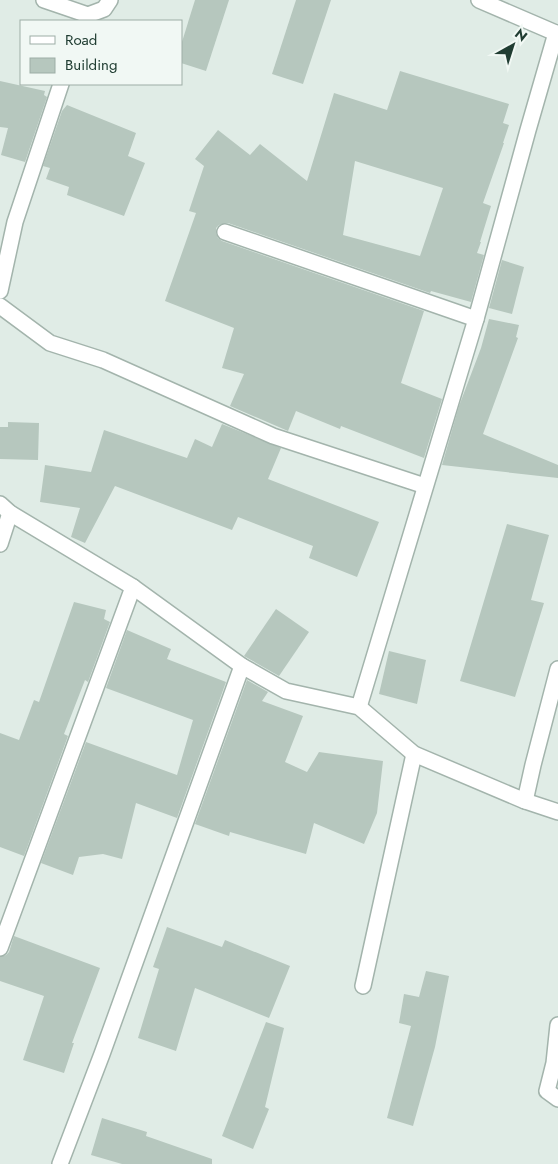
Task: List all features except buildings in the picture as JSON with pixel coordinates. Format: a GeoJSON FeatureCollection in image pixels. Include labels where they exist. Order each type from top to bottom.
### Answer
{"type":"FeatureCollection","features":[{"type":"Feature","properties":{"kind":"street"},"geometry":{"type":"LineString","coordinates":[[44,0],[87,18],[104,8],[110,0]]}},
{"type":"Feature","properties":{"kind":"street"},"geometry":{"type":"LineString","coordinates":[[360,707],[476,319],[528,130],[557,34],[478,0]]}},
{"type":"Feature","properties":{"kind":"street"},"geometry":{"type":"LineString","coordinates":[[0,291],[15,222],[61,85]]}},
{"type":"Feature","properties":{"kind":"street"},"geometry":{"type":"LineString","coordinates":[[225,232],[476,319]]}},
{"type":"Feature","properties":{"kind":"street"},"geometry":{"type":"LineString","coordinates":[[0,306],[50,343],[104,360],[273,436],[425,486]]}},
{"type":"Feature","properties":{"kind":"street"},"geometry":{"type":"LineString","coordinates":[[0,544],[5,509],[133,587],[242,666],[286,691],[360,707],[414,754],[558,812]]}},
{"type":"Feature","properties":{"kind":"street"},"geometry":{"type":"LineString","coordinates":[[0,948],[133,587]]}},
{"type":"Feature","properties":{"kind":"street"},"geometry":{"type":"LineString","coordinates":[[60,1164],[102,1054],[242,666]]}},
{"type":"Feature","properties":{"kind":"street"},"geometry":{"type":"LineString","coordinates":[[526,800],[533,765],[558,669]]}},
{"type":"Feature","properties":{"kind":"street"},"geometry":{"type":"LineString","coordinates":[[363,986],[414,754]]}},
{"type":"Feature","properties":{"kind":"street"},"geometry":{"type":"LineString","coordinates":[[558,1026],[554,1063],[547,1091],[558,1099]]}}]}
